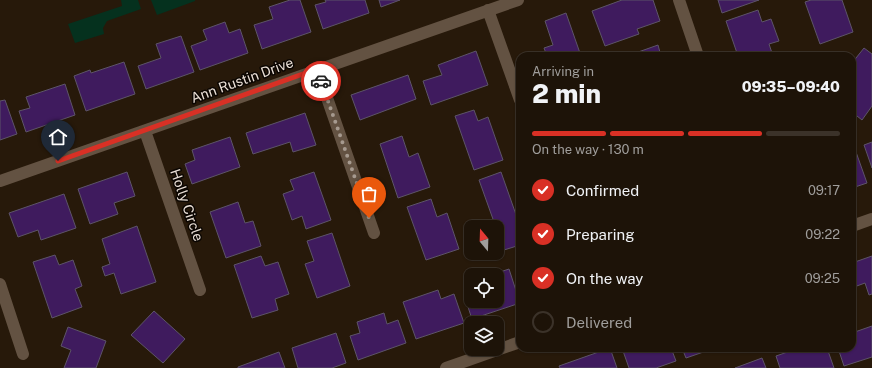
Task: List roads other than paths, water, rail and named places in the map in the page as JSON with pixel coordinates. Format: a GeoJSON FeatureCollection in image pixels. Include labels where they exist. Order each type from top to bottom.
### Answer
{"type":"FeatureCollection","features":[{"type":"Feature","properties":{"kind":"street","name":"Ann Rustin Drive"},"geometry":{"type":"LineString","coordinates":[[0,181],[518,0]]}},
{"type":"Feature","properties":{"kind":"street"},"geometry":{"type":"LineString","coordinates":[[679,0],[697,52]]}},
{"type":"Feature","properties":{"kind":"street"},"geometry":{"type":"LineString","coordinates":[[488,10],[516,89]]}},
{"type":"Feature","properties":{"kind":"street"},"geometry":{"type":"LineString","coordinates":[[317,69],[374,233]]}},
{"type":"Feature","properties":{"kind":"street","name":"Holly Circle"},"geometry":{"type":"LineString","coordinates":[[145,131],[200,290]]}},
{"type":"Feature","properties":{"kind":"street"},"geometry":{"type":"LineString","coordinates":[[856,225],[872,219]]}},
{"type":"Feature","properties":{"kind":"street"},"geometry":{"type":"LineString","coordinates":[[0,284],[23,354]]}},
{"type":"Feature","properties":{"kind":"street"},"geometry":{"type":"LineString","coordinates":[[446,368],[516,343]]}}]}
